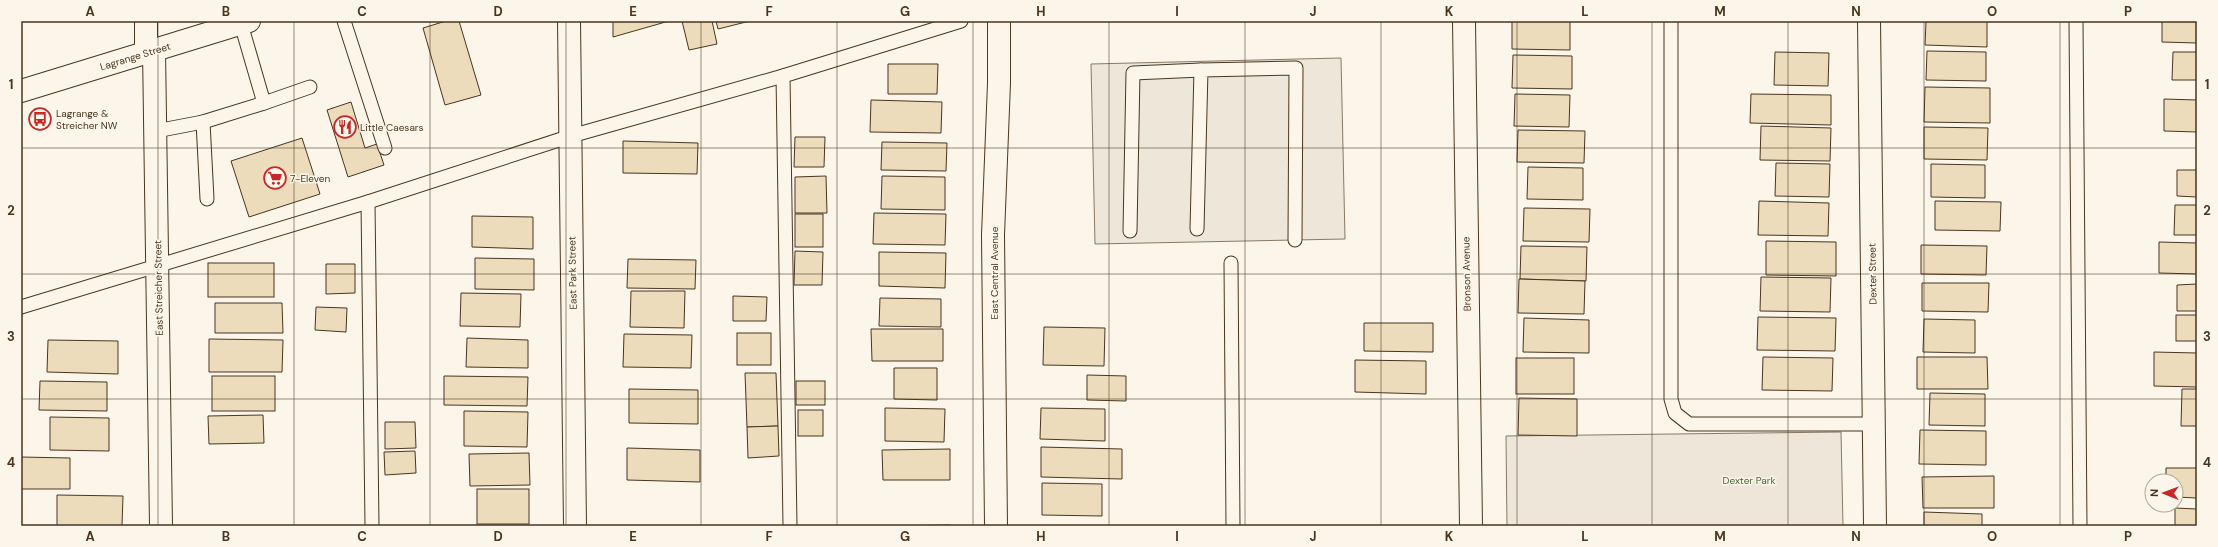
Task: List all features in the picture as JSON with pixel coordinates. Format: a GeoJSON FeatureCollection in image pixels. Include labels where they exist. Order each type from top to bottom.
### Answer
{"type":"FeatureCollection","features":[{"type":"Feature","properties":{"kind":"street","name":"East Streicher Street"},"geometry":{"type":"LineString","coordinates":[[146,21],[150,51],[156,131],[161,526]]}},
{"type":"Feature","properties":{"kind":"street","name":"East Park Street"},"geometry":{"type":"LineString","coordinates":[[570,21],[574,526]]}},
{"type":"Feature","properties":{"kind":"street","name":"East Central Avenue"},"geometry":{"type":"LineString","coordinates":[[996,526],[993,235],[999,83],[999,21]]}},
{"type":"Feature","properties":{"kind":"street","name":"Bronson Avenue"},"geometry":{"type":"LineString","coordinates":[[1464,21],[1471,526]]}},
{"type":"Feature","properties":{"kind":"street","name":"Dexter Street"},"geometry":{"type":"LineString","coordinates":[[1869,21],[1874,526]]}},
{"type":"Feature","properties":{"kind":"street","name":"Lagrange Street"},"geometry":{"type":"LineString","coordinates":[[21,91],[245,22]]}},
{"type":"Feature","properties":{"kind":"lane"},"geometry":{"type":"LineString","coordinates":[[344,21],[385,148]]}},
{"type":"Feature","properties":{"kind":"lane"},"geometry":{"type":"LineString","coordinates":[[21,307],[368,202],[570,136],[783,76],[961,21]]}},
{"type":"Feature","properties":{"kind":"lane"},"geometry":{"type":"LineString","coordinates":[[1671,21],[1671,399],[1675,414],[1689,424],[1873,424]]}},
{"type":"Feature","properties":{"kind":"lane"},"geometry":{"type":"LineString","coordinates":[[2076,21],[2080,526]]}},
{"type":"Feature","properties":{"kind":"lane"},"geometry":{"type":"LineString","coordinates":[[245,22],[264,103]]}},
{"type":"Feature","properties":{"kind":"lane"},"geometry":{"type":"LineString","coordinates":[[1130,231],[1133,73],[1296,68],[1295,240]]}},
{"type":"Feature","properties":{"kind":"lane"},"geometry":{"type":"LineString","coordinates":[[1197,229],[1201,70]]}},
{"type":"Feature","properties":{"kind":"lane"},"geometry":{"type":"LineString","coordinates":[[783,76],[790,526]]}},
{"type":"Feature","properties":{"kind":"lane"},"geometry":{"type":"LineString","coordinates":[[156,131],[203,122],[310,87]]}},
{"type":"Feature","properties":{"kind":"lane"},"geometry":{"type":"LineString","coordinates":[[203,122],[207,199]]}},
{"type":"Feature","properties":{"kind":"lane"},"geometry":{"type":"LineString","coordinates":[[368,202],[372,526]]}},
{"type":"Feature","properties":{"kind":"lane"},"geometry":{"type":"LineString","coordinates":[[1231,263],[1233,526]]}},
{"type":"Feature","properties":{"kind":"green space","name":"Dexter Park"},"geometry":{"type":"Polygon","coordinates":[[[1841,432],[1843,526],[1507,526],[1506,436],[1841,432]]]}},
{"type":"Feature","properties":{"kind":"shaded area"},"geometry":{"type":"Polygon","coordinates":[[[1341,58],[1345,239],[1095,244],[1091,64],[1341,58]]]}},
{"type":"Feature","properties":{"kind":"building"},"geometry":{"type":"Polygon","coordinates":[[[446,21],[459,21],[481,95],[445,105],[423,28],[446,21]]]}},
{"type":"Feature","properties":{"kind":"building"},"geometry":{"type":"Polygon","coordinates":[[[613,21],[669,21],[613,37],[613,21]]]}},
{"type":"Feature","properties":{"kind":"building"},"geometry":{"type":"Polygon","coordinates":[[[682,21],[712,21],[717,44],[689,50],[682,21]]]}},
{"type":"Feature","properties":{"kind":"building"},"geometry":{"type":"Polygon","coordinates":[[[716,21],[750,21],[718,29],[716,21]]]}},
{"type":"Feature","properties":{"kind":"building"},"geometry":{"type":"Polygon","coordinates":[[[1512,21],[1570,21],[1570,50],[1512,49],[1512,21]]]}},
{"type":"Feature","properties":{"kind":"building"},"geometry":{"type":"Polygon","coordinates":[[[1926,21],[1987,21],[1987,47],[1925,45],[1926,21]]]}},
{"type":"Feature","properties":{"kind":"building"},"geometry":{"type":"Polygon","coordinates":[[[2162,21],[2197,21],[2197,43],[2162,42],[2162,21]]]}},
{"type":"Feature","properties":{"kind":"building"},"geometry":{"type":"Polygon","coordinates":[[[1927,51],[1986,52],[1986,81],[1926,80],[1927,51]]]}},
{"type":"Feature","properties":{"kind":"building"},"geometry":{"type":"Polygon","coordinates":[[[1775,52],[1829,53],[1828,86],[1774,85],[1775,52]]]}},
{"type":"Feature","properties":{"kind":"building"},"geometry":{"type":"Polygon","coordinates":[[[2173,52],[2197,52],[2197,80],[2172,80],[2173,52]]]}},
{"type":"Feature","properties":{"kind":"building"},"geometry":{"type":"Polygon","coordinates":[[[1513,55],[1572,56],[1572,89],[1512,88],[1513,55]]]}},
{"type":"Feature","properties":{"kind":"building"},"geometry":{"type":"Polygon","coordinates":[[[888,64],[938,64],[937,94],[888,94],[888,64]]]}},
{"type":"Feature","properties":{"kind":"building"},"geometry":{"type":"Polygon","coordinates":[[[1925,87],[1990,88],[1990,123],[1924,122],[1925,87]]]}},
{"type":"Feature","properties":{"kind":"building"},"geometry":{"type":"Polygon","coordinates":[[[1515,94],[1570,95],[1569,127],[1514,126],[1515,94]]]}},
{"type":"Feature","properties":{"kind":"building"},"geometry":{"type":"Polygon","coordinates":[[[1751,94],[1831,95],[1831,125],[1750,123],[1751,94]]]}},
{"type":"Feature","properties":{"kind":"building"},"geometry":{"type":"Polygon","coordinates":[[[2164,99],[2197,100],[2197,132],[2164,131],[2164,99]]]}},
{"type":"Feature","properties":{"kind":"building"},"geometry":{"type":"Polygon","coordinates":[[[871,100],[942,102],[941,133],[870,132],[871,100]]]}},
{"type":"Feature","properties":{"kind":"building","name":"Little Caesars"},"geometry":{"type":"Polygon","coordinates":[[[351,102],[365,148],[377,144],[384,165],[348,177],[327,110],[351,102]]]}},
{"type":"Feature","properties":{"kind":"building"},"geometry":{"type":"Polygon","coordinates":[[[1761,126],[1831,128],[1830,161],[1760,160],[1761,126]]]}},
{"type":"Feature","properties":{"kind":"building"},"geometry":{"type":"Polygon","coordinates":[[[1924,127],[1988,128],[1987,160],[1924,159],[1924,127]]]}},
{"type":"Feature","properties":{"kind":"building"},"geometry":{"type":"Polygon","coordinates":[[[1518,130],[1585,131],[1584,163],[1517,162],[1518,130]]]}},
{"type":"Feature","properties":{"kind":"building"},"geometry":{"type":"Polygon","coordinates":[[[795,137],[825,137],[824,167],[794,167],[795,137]]]}},
{"type":"Feature","properties":{"kind":"building","name":"7-Eleven"},"geometry":{"type":"Polygon","coordinates":[[[302,138],[320,194],[249,217],[231,161],[302,138]]]}},
{"type":"Feature","properties":{"kind":"building"},"geometry":{"type":"Polygon","coordinates":[[[623,141],[698,143],[697,174],[623,173],[623,141]]]}},
{"type":"Feature","properties":{"kind":"building"},"geometry":{"type":"Polygon","coordinates":[[[882,142],[947,143],[946,171],[881,170],[882,142]]]}},
{"type":"Feature","properties":{"kind":"building"},"geometry":{"type":"Polygon","coordinates":[[[1776,163],[1830,164],[1829,197],[1775,196],[1776,163]]]}},
{"type":"Feature","properties":{"kind":"building"},"geometry":{"type":"Polygon","coordinates":[[[1931,164],[1985,165],[1985,198],[1931,197],[1931,164]]]}},
{"type":"Feature","properties":{"kind":"building"},"geometry":{"type":"Polygon","coordinates":[[[1528,167],[1583,168],[1583,200],[1527,199],[1528,167]]]}},
{"type":"Feature","properties":{"kind":"building"},"geometry":{"type":"Polygon","coordinates":[[[2177,170],[2197,170],[2197,197],[2177,196],[2177,170]]]}},
{"type":"Feature","properties":{"kind":"building"},"geometry":{"type":"Polygon","coordinates":[[[826,176],[827,213],[795,213],[795,177],[826,176]]]}},
{"type":"Feature","properties":{"kind":"building"},"geometry":{"type":"Polygon","coordinates":[[[882,176],[945,177],[945,210],[881,209],[882,176]]]}},
{"type":"Feature","properties":{"kind":"building"},"geometry":{"type":"Polygon","coordinates":[[[1759,201],[1829,203],[1828,236],[1758,235],[1759,201]]]}},
{"type":"Feature","properties":{"kind":"building"},"geometry":{"type":"Polygon","coordinates":[[[1935,201],[2001,202],[2000,231],[1935,230],[1935,201]]]}},
{"type":"Feature","properties":{"kind":"building"},"geometry":{"type":"Polygon","coordinates":[[[2175,205],[2197,205],[2197,235],[2174,235],[2175,205]]]}},
{"type":"Feature","properties":{"kind":"building"},"geometry":{"type":"Polygon","coordinates":[[[1524,208],[1590,209],[1589,242],[1523,241],[1524,208]]]}},
{"type":"Feature","properties":{"kind":"building"},"geometry":{"type":"Polygon","coordinates":[[[874,213],[946,214],[945,245],[873,244],[874,213]]]}},
{"type":"Feature","properties":{"kind":"building"},"geometry":{"type":"Polygon","coordinates":[[[795,214],[823,214],[823,247],[795,247],[795,214]]]}},
{"type":"Feature","properties":{"kind":"building"},"geometry":{"type":"Polygon","coordinates":[[[472,216],[533,217],[533,249],[472,247],[472,216]]]}},
{"type":"Feature","properties":{"kind":"building"},"geometry":{"type":"Polygon","coordinates":[[[1766,241],[1836,242],[1836,276],[1766,275],[1766,241]]]}},
{"type":"Feature","properties":{"kind":"building"},"geometry":{"type":"Polygon","coordinates":[[[2159,242],[2197,243],[2197,274],[2159,273],[2159,242]]]}},
{"type":"Feature","properties":{"kind":"building"},"geometry":{"type":"Polygon","coordinates":[[[1921,245],[1987,246],[1986,275],[1921,274],[1921,245]]]}},
{"type":"Feature","properties":{"kind":"building"},"geometry":{"type":"Polygon","coordinates":[[[1521,246],[1587,247],[1586,281],[1520,279],[1521,246]]]}},
{"type":"Feature","properties":{"kind":"building"},"geometry":{"type":"Polygon","coordinates":[[[795,251],[823,252],[822,285],[794,285],[795,251]]]}},
{"type":"Feature","properties":{"kind":"building"},"geometry":{"type":"Polygon","coordinates":[[[879,252],[946,253],[945,288],[879,286],[879,252]]]}},
{"type":"Feature","properties":{"kind":"building"},"geometry":{"type":"Polygon","coordinates":[[[475,258],[534,259],[534,290],[475,289],[475,258]]]}},
{"type":"Feature","properties":{"kind":"building"},"geometry":{"type":"Polygon","coordinates":[[[628,259],[696,260],[695,289],[627,288],[628,259]]]}},
{"type":"Feature","properties":{"kind":"building"},"geometry":{"type":"Polygon","coordinates":[[[208,263],[274,263],[274,297],[208,297],[208,263]]]}},
{"type":"Feature","properties":{"kind":"building"},"geometry":{"type":"Polygon","coordinates":[[[326,264],[355,264],[355,293],[326,294],[326,264]]]}},
{"type":"Feature","properties":{"kind":"building"},"geometry":{"type":"Polygon","coordinates":[[[1761,277],[1831,278],[1830,312],[1760,311],[1761,277]]]}},
{"type":"Feature","properties":{"kind":"building"},"geometry":{"type":"Polygon","coordinates":[[[1519,279],[1585,281],[1584,314],[1518,313],[1519,279]]]}},
{"type":"Feature","properties":{"kind":"building"},"geometry":{"type":"Polygon","coordinates":[[[1922,283],[1989,283],[1988,312],[1922,311],[1922,283]]]}},
{"type":"Feature","properties":{"kind":"building"},"geometry":{"type":"Polygon","coordinates":[[[2197,284],[2197,311],[2177,311],[2177,285],[2197,284]]]}},
{"type":"Feature","properties":{"kind":"building"},"geometry":{"type":"Polygon","coordinates":[[[631,291],[685,291],[684,328],[630,327],[631,291]]]}},
{"type":"Feature","properties":{"kind":"building"},"geometry":{"type":"Polygon","coordinates":[[[461,293],[521,294],[520,327],[460,326],[461,293]]]}},
{"type":"Feature","properties":{"kind":"building"},"geometry":{"type":"Polygon","coordinates":[[[733,296],[767,297],[766,321],[733,321],[733,296]]]}},
{"type":"Feature","properties":{"kind":"building"},"geometry":{"type":"Polygon","coordinates":[[[880,298],[941,299],[941,327],[879,326],[880,298]]]}},
{"type":"Feature","properties":{"kind":"building"},"geometry":{"type":"Polygon","coordinates":[[[215,303],[282,303],[283,333],[215,333],[215,303]]]}},
{"type":"Feature","properties":{"kind":"building"},"geometry":{"type":"Polygon","coordinates":[[[316,307],[347,308],[346,332],[315,330],[316,307]]]}},
{"type":"Feature","properties":{"kind":"building"},"geometry":{"type":"Polygon","coordinates":[[[2176,315],[2197,315],[2197,341],[2176,341],[2176,315]]]}},
{"type":"Feature","properties":{"kind":"building"},"geometry":{"type":"Polygon","coordinates":[[[1758,317],[1836,318],[1835,351],[1757,350],[1758,317]]]}},
{"type":"Feature","properties":{"kind":"building"},"geometry":{"type":"Polygon","coordinates":[[[1524,318],[1589,320],[1589,353],[1523,352],[1524,318]]]}},
{"type":"Feature","properties":{"kind":"building"},"geometry":{"type":"Polygon","coordinates":[[[1924,319],[1975,320],[1975,353],[1923,352],[1924,319]]]}},
{"type":"Feature","properties":{"kind":"building"},"geometry":{"type":"Polygon","coordinates":[[[1364,323],[1433,323],[1433,352],[1364,351],[1364,323]]]}},
{"type":"Feature","properties":{"kind":"building"},"geometry":{"type":"Polygon","coordinates":[[[1044,327],[1105,328],[1104,366],[1043,365],[1044,327]]]}},
{"type":"Feature","properties":{"kind":"building"},"geometry":{"type":"Polygon","coordinates":[[[871,329],[943,329],[943,361],[872,361],[871,329]]]}},
{"type":"Feature","properties":{"kind":"building"},"geometry":{"type":"Polygon","coordinates":[[[737,333],[771,333],[771,365],[737,365],[737,333]]]}},
{"type":"Feature","properties":{"kind":"building"},"geometry":{"type":"Polygon","coordinates":[[[624,334],[692,335],[691,368],[623,367],[624,334]]]}},
{"type":"Feature","properties":{"kind":"building"},"geometry":{"type":"Polygon","coordinates":[[[467,338],[528,340],[528,368],[466,367],[467,338]]]}},
{"type":"Feature","properties":{"kind":"building"},"geometry":{"type":"Polygon","coordinates":[[[209,339],[283,340],[282,372],[209,372],[209,339]]]}},
{"type":"Feature","properties":{"kind":"building"},"geometry":{"type":"Polygon","coordinates":[[[48,340],[118,341],[118,374],[47,372],[48,340]]]}},
{"type":"Feature","properties":{"kind":"building"},"geometry":{"type":"Polygon","coordinates":[[[2154,352],[2197,353],[2197,387],[2154,386],[2154,352]]]}},
{"type":"Feature","properties":{"kind":"building"},"geometry":{"type":"Polygon","coordinates":[[[1763,357],[1833,358],[1832,391],[1762,390],[1763,357]]]}},
{"type":"Feature","properties":{"kind":"building"},"geometry":{"type":"Polygon","coordinates":[[[1917,357],[1987,357],[1988,389],[1917,389],[1917,357]]]}},
{"type":"Feature","properties":{"kind":"building"},"geometry":{"type":"Polygon","coordinates":[[[1516,358],[1574,358],[1574,394],[1516,394],[1516,358]]]}},
{"type":"Feature","properties":{"kind":"building"},"geometry":{"type":"Polygon","coordinates":[[[1355,360],[1426,361],[1426,394],[1355,392],[1355,360]]]}},
{"type":"Feature","properties":{"kind":"building"},"geometry":{"type":"Polygon","coordinates":[[[894,368],[937,368],[937,400],[894,399],[894,368]]]}},
{"type":"Feature","properties":{"kind":"building"},"geometry":{"type":"Polygon","coordinates":[[[745,373],[776,373],[778,426],[747,427],[745,373]]]}},
{"type":"Feature","properties":{"kind":"building"},"geometry":{"type":"Polygon","coordinates":[[[1087,375],[1126,376],[1126,401],[1087,400],[1087,375]]]}},
{"type":"Feature","properties":{"kind":"building"},"geometry":{"type":"Polygon","coordinates":[[[212,376],[275,376],[275,411],[212,411],[212,376]]]}},
{"type":"Feature","properties":{"kind":"building"},"geometry":{"type":"Polygon","coordinates":[[[444,376],[528,377],[527,406],[444,405],[444,376]]]}},
{"type":"Feature","properties":{"kind":"building"},"geometry":{"type":"Polygon","coordinates":[[[40,381],[107,382],[107,411],[39,410],[40,381]]]}},
{"type":"Feature","properties":{"kind":"building"},"geometry":{"type":"Polygon","coordinates":[[[796,381],[825,381],[825,405],[796,405],[796,381]]]}},
{"type":"Feature","properties":{"kind":"building"},"geometry":{"type":"Polygon","coordinates":[[[629,389],[698,390],[698,424],[629,423],[629,389]]]}},
{"type":"Feature","properties":{"kind":"building"},"geometry":{"type":"Polygon","coordinates":[[[2182,389],[2197,389],[2197,426],[2181,426],[2182,389]]]}},
{"type":"Feature","properties":{"kind":"building"},"geometry":{"type":"Polygon","coordinates":[[[1930,393],[1985,394],[1985,426],[1929,425],[1930,393]]]}},
{"type":"Feature","properties":{"kind":"building"},"geometry":{"type":"Polygon","coordinates":[[[1519,398],[1577,399],[1577,436],[1518,435],[1519,398]]]}},
{"type":"Feature","properties":{"kind":"building"},"geometry":{"type":"Polygon","coordinates":[[[885,408],[945,409],[944,442],[885,441],[885,408]]]}},
{"type":"Feature","properties":{"kind":"building"},"geometry":{"type":"Polygon","coordinates":[[[1041,408],[1105,409],[1105,441],[1040,439],[1041,408]]]}},
{"type":"Feature","properties":{"kind":"building"},"geometry":{"type":"Polygon","coordinates":[[[798,410],[823,410],[823,436],[798,436],[798,410]]]}},
{"type":"Feature","properties":{"kind":"building"},"geometry":{"type":"Polygon","coordinates":[[[464,411],[528,412],[527,447],[464,446],[464,411]]]}},
{"type":"Feature","properties":{"kind":"building"},"geometry":{"type":"Polygon","coordinates":[[[263,415],[264,443],[209,444],[208,416],[263,415]]]}},
{"type":"Feature","properties":{"kind":"building"},"geometry":{"type":"Polygon","coordinates":[[[50,417],[109,418],[109,451],[50,450],[50,417]]]}},
{"type":"Feature","properties":{"kind":"building"},"geometry":{"type":"Polygon","coordinates":[[[385,422],[415,422],[416,448],[385,449],[385,422]]]}},
{"type":"Feature","properties":{"kind":"building"},"geometry":{"type":"Polygon","coordinates":[[[778,426],[779,456],[748,458],[747,427],[778,426]]]}},
{"type":"Feature","properties":{"kind":"building"},"geometry":{"type":"Polygon","coordinates":[[[1920,430],[1986,431],[1986,465],[1919,464],[1920,430]]]}},
{"type":"Feature","properties":{"kind":"building"},"geometry":{"type":"Polygon","coordinates":[[[1041,447],[1122,449],[1122,479],[1041,477],[1041,447]]]}},
{"type":"Feature","properties":{"kind":"building"},"geometry":{"type":"Polygon","coordinates":[[[627,448],[700,450],[700,482],[627,480],[627,448]]]}},
{"type":"Feature","properties":{"kind":"building"},"geometry":{"type":"Polygon","coordinates":[[[950,449],[950,480],[883,480],[882,450],[950,449]]]}},
{"type":"Feature","properties":{"kind":"building"},"geometry":{"type":"Polygon","coordinates":[[[415,451],[416,473],[385,475],[384,452],[415,451]]]}},
{"type":"Feature","properties":{"kind":"building"},"geometry":{"type":"Polygon","coordinates":[[[529,453],[530,485],[470,486],[469,454],[529,453]]]}},
{"type":"Feature","properties":{"kind":"building"},"geometry":{"type":"Polygon","coordinates":[[[21,457],[70,458],[70,489],[21,489],[21,457]]]}},
{"type":"Feature","properties":{"kind":"building"},"geometry":{"type":"Polygon","coordinates":[[[2166,468],[2197,468],[2197,498],[2184,497],[2184,473],[2166,473],[2166,468]]]}},
{"type":"Feature","properties":{"kind":"building"},"geometry":{"type":"Polygon","coordinates":[[[1994,476],[1994,508],[1923,508],[1922,477],[1994,476]]]}},
{"type":"Feature","properties":{"kind":"building"},"geometry":{"type":"Polygon","coordinates":[[[1042,483],[1102,484],[1102,516],[1042,515],[1042,483]]]}},
{"type":"Feature","properties":{"kind":"building"},"geometry":{"type":"Polygon","coordinates":[[[477,489],[529,489],[529,524],[477,524],[477,489]]]}},
{"type":"Feature","properties":{"kind":"building"},"geometry":{"type":"Polygon","coordinates":[[[57,495],[123,496],[122,526],[57,526],[57,495]]]}},
{"type":"Feature","properties":{"kind":"building"},"geometry":{"type":"Polygon","coordinates":[[[2184,508],[2197,509],[2197,526],[2175,526],[2175,513],[2184,513],[2184,508]]]}},
{"type":"Feature","properties":{"kind":"building"},"geometry":{"type":"Polygon","coordinates":[[[1924,512],[1982,514],[1982,526],[1924,526],[1924,512]]]}},
{"type":"Feature","properties":{"kind":"building"},"geometry":{"type":"Polygon","coordinates":[[[950,525],[950,526],[889,526],[950,525]]]}},
{"type":"Feature","properties":{"kind":"place","name":"Lagrange & Streicher NW"},"geometry":{"type":"Point","coordinates":[40,119]}},
{"type":"Feature","properties":{"kind":"place","name":"Little Caesars"},"geometry":{"type":"Point","coordinates":[345,127]}},
{"type":"Feature","properties":{"kind":"place","name":"7-Eleven"},"geometry":{"type":"Point","coordinates":[275,178]}}]}
